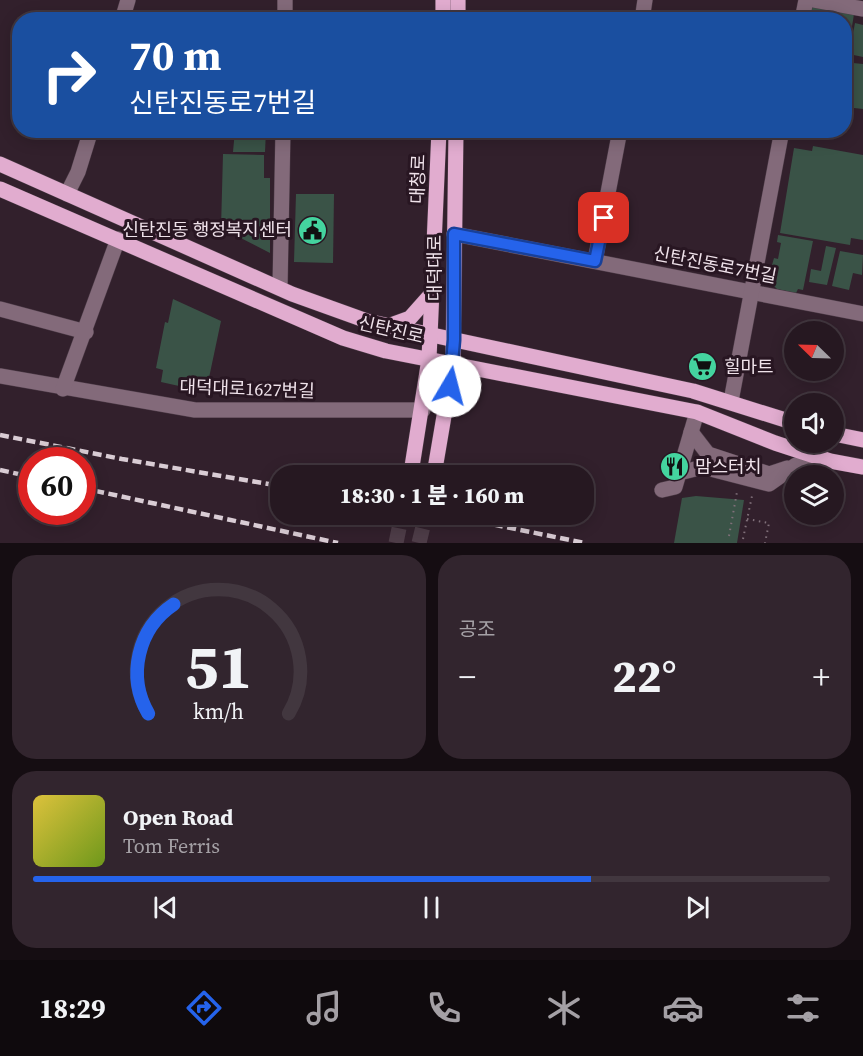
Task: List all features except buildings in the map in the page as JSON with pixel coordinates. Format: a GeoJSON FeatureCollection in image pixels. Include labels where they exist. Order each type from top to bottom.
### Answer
{"type":"FeatureCollection","features":[{"type":"Feature","properties":{"kind":"main road","name":"대청로"},"geometry":{"type":"LineString","coordinates":[[431,336],[439,138]]}},
{"type":"Feature","properties":{"kind":"main road","name":"대덕대로"},"geometry":{"type":"LineString","coordinates":[[436,465],[453,363],[456,138]]}},
{"type":"Feature","properties":{"kind":"main road","name":"신탄진로"},"geometry":{"type":"LineString","coordinates":[[0,164],[330,309],[431,336],[731,401],[784,419]]}},
{"type":"Feature","properties":{"kind":"main road","name":"신탄진로"},"geometry":{"type":"LineString","coordinates":[[0,189],[343,339],[386,351],[697,412],[830,460],[863,467]]}},
{"type":"Feature","properties":{"kind":"main road"},"geometry":{"type":"LineString","coordinates":[[388,326],[410,318],[434,291]]}},
{"type":"Feature","properties":{"kind":"main road"},"geometry":{"type":"LineString","coordinates":[[412,465],[423,410],[431,336]]}},
{"type":"Feature","properties":{"kind":"main road"},"geometry":{"type":"LineString","coordinates":[[844,436],[863,440]]}},
{"type":"Feature","properties":{"kind":"street"},"geometry":{"type":"LineString","coordinates":[[814,0],[863,9]]}},
{"type":"Feature","properties":{"kind":"street"},"geometry":{"type":"LineString","coordinates":[[67,194],[78,172],[89,138]]}},
{"type":"Feature","properties":{"kind":"street"},"geometry":{"type":"LineString","coordinates":[[280,288],[283,138]]}},
{"type":"Feature","properties":{"kind":"street"},"geometry":{"type":"LineString","coordinates":[[595,261],[618,138]]}},
{"type":"Feature","properties":{"kind":"street"},"geometry":{"type":"LineString","coordinates":[[731,401],[780,138]]}},
{"type":"Feature","properties":{"kind":"street","name":"신탄진동로7번길"},"geometry":{"type":"LineString","coordinates":[[454,234],[863,314]]}},
{"type":"Feature","properties":{"kind":"street"},"geometry":{"type":"LineString","coordinates":[[63,389],[86,332],[118,239]]}},
{"type":"Feature","properties":{"kind":"street"},"geometry":{"type":"LineString","coordinates":[[0,309],[86,332]]}},
{"type":"Feature","properties":{"kind":"street","name":"대덕대로1627번길"},"geometry":{"type":"LineString","coordinates":[[0,376],[63,389],[195,410],[423,410]]}},
{"type":"Feature","properties":{"kind":"street"},"geometry":{"type":"LineString","coordinates":[[662,490],[675,487],[697,412]]}},
{"type":"Feature","properties":{"kind":"street"},"geometry":{"type":"LineString","coordinates":[[692,432],[708,454],[758,472],[769,474],[784,469]]}},
{"type":"Feature","properties":{"kind":"street"},"geometry":{"type":"LineString","coordinates":[[796,465],[830,460]]}},
{"type":"Feature","properties":{"kind":"street"},"geometry":{"type":"LineString","coordinates":[[679,473],[703,467],[769,484],[784,473]]}},
{"type":"Feature","properties":{"kind":"path"},"geometry":{"type":"LineString","coordinates":[[743,539],[753,491]]}},
{"type":"Feature","properties":{"kind":"path"},"geometry":{"type":"LineString","coordinates":[[729,536],[736,495]]}},
{"type":"Feature","properties":{"kind":"path"},"geometry":{"type":"LineString","coordinates":[[746,519],[769,523],[765,543]]}},
{"type":"Feature","properties":{"kind":"tunnel"},"geometry":{"type":"LineString","coordinates":[[396,543],[400,525]]}},
{"type":"Feature","properties":{"kind":"tunnel"},"geometry":{"type":"LineString","coordinates":[[419,543],[423,525]]}},
{"type":"Feature","properties":{"kind":"railway"},"geometry":{"type":"LineString","coordinates":[[0,435],[270,484]]}},
{"type":"Feature","properties":{"kind":"railway"},"geometry":{"type":"LineString","coordinates":[[0,470],[18,474]]}},
{"type":"Feature","properties":{"kind":"railway"},"geometry":{"type":"LineString","coordinates":[[96,491],[338,543]]}},
{"type":"Feature","properties":{"kind":"railway"},"geometry":{"type":"LineString","coordinates":[[496,525],[585,543]]}},
{"type":"Feature","properties":{"kind":"place","name":"신탄진동 행정복지센터"},"geometry":{"type":"Point","coordinates":[313,230]}},
{"type":"Feature","properties":{"kind":"place","name":"힐마트"},"geometry":{"type":"Point","coordinates":[703,367]}},
{"type":"Feature","properties":{"kind":"place","name":"맘스터치"},"geometry":{"type":"Point","coordinates":[674,467]}},
{"type":"Feature","properties":{"kind":"route"},"geometry":{"type":"LineString","coordinates":[[450,386],[454,340],[454,234],[595,261],[604,218]]}}]}
